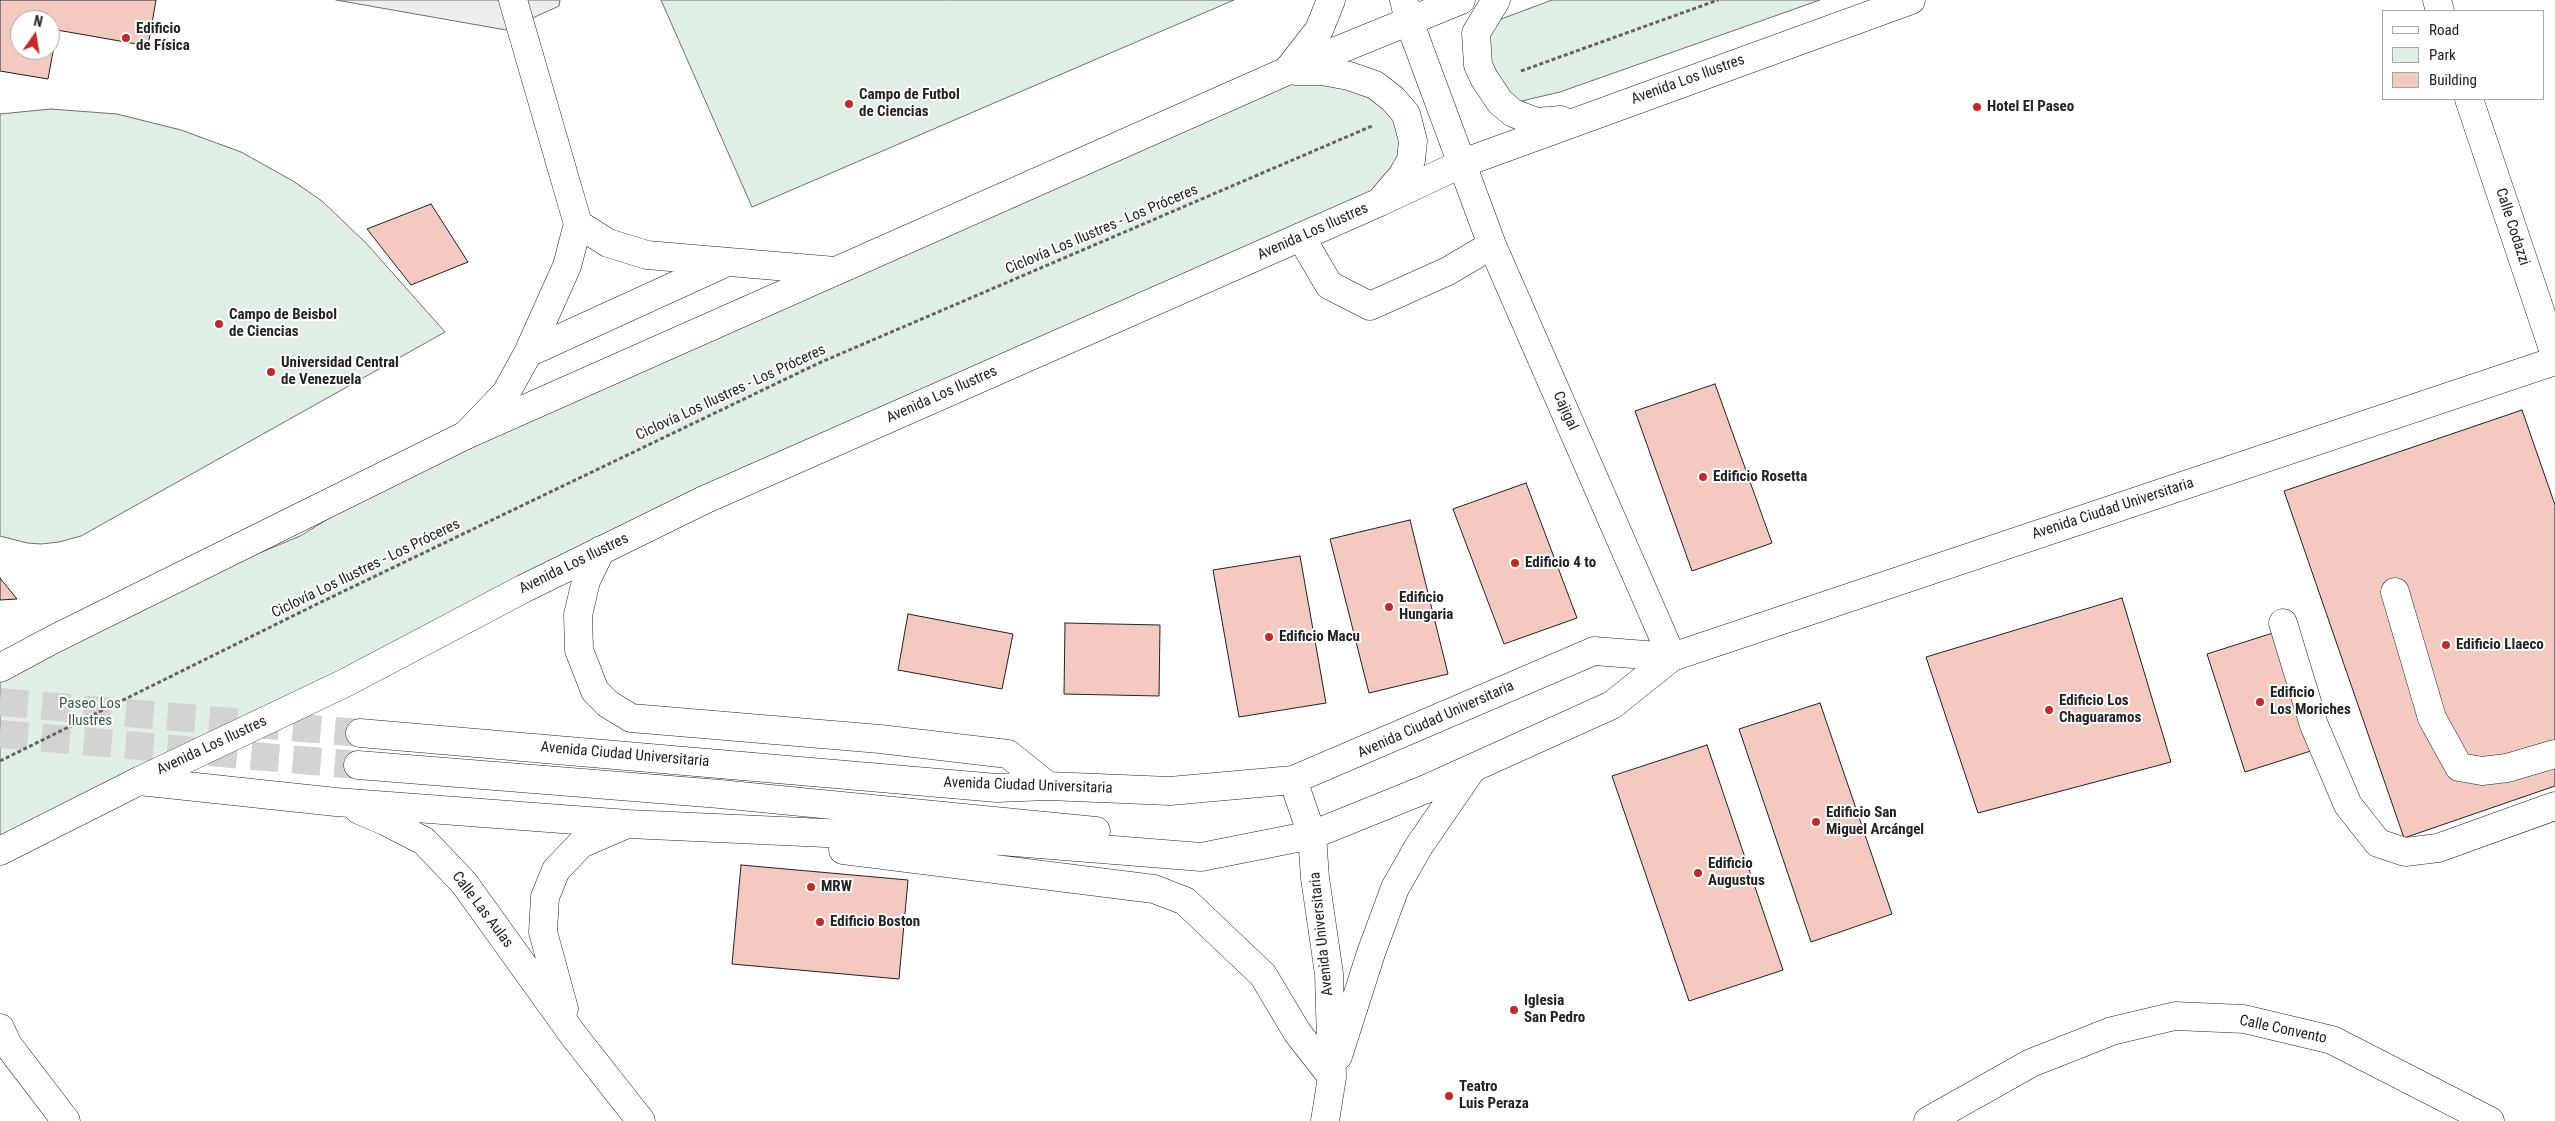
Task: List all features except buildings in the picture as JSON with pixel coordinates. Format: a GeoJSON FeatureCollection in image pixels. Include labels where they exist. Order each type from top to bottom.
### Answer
{"type":"FeatureCollection","features":[{"type":"Feature","properties":{"kind":"street"},"geometry":{"type":"LineString","coordinates":[[466,435],[506,393],[528,353],[567,266],[578,224],[513,0]]}},
{"type":"Feature","properties":{"kind":"street"},"geometry":{"type":"LineString","coordinates":[[1287,71],[1319,30],[1331,0]]}},
{"type":"Feature","properties":{"kind":"street"},"geometry":{"type":"LineString","coordinates":[[0,668],[54,638],[466,435],[1287,71],[1406,10],[1461,0]]}},
{"type":"Feature","properties":{"kind":"street"},"geometry":{"type":"LineString","coordinates":[[1496,0],[1476,33],[1478,65],[1500,102],[1526,119],[1537,122],[1554,122],[1594,114]]}},
{"type":"Feature","properties":{"kind":"street","name":"Avenida Los Ilustres"},"geometry":{"type":"LineString","coordinates":[[0,851],[139,781],[345,683],[601,550],[704,500],[1380,202],[1463,163],[1911,0]]}},
{"type":"Feature","properties":{"kind":"street","name":"Cajigal"},"geometry":{"type":"LineString","coordinates":[[1406,10],[1492,245],[1672,657]]}},
{"type":"Feature","properties":{"kind":"street"},"geometry":{"type":"LineString","coordinates":[[1287,71],[1322,71],[1349,76],[1375,85],[1394,99],[1406,114],[1413,141],[1411,160],[1402,176],[1380,202]]}},
{"type":"Feature","properties":{"kind":"street","name":"Calle Codazzi"},"geometry":{"type":"LineString","coordinates":[[2470,100],[2555,355]]}},
{"type":"Feature","properties":{"kind":"street"},"geometry":{"type":"LineString","coordinates":[[578,224],[608,243],[648,255],[835,271]]}},
{"type":"Feature","properties":{"kind":"street"},"geometry":{"type":"LineString","coordinates":[[1301,237],[1329,285],[1370,306],[1448,271],[1492,245]]}},
{"type":"Feature","properties":{"kind":"street"},"geometry":{"type":"LineString","coordinates":[[528,353],[726,262]]}},
{"type":"Feature","properties":{"kind":"street","name":"Avenida Ciudad Universitaria"},"geometry":{"type":"LineString","coordinates":[[139,781],[336,802],[628,824],[1001,841],[1201,857],[1312,836],[1473,769],[1612,705],[1672,657],[2555,361]]}},
{"type":"Feature","properties":{"kind":"street"},"geometry":{"type":"LineString","coordinates":[[601,550],[586,581],[580,606],[579,650],[595,691],[608,704],[631,718],[880,739],[1008,754],[1048,786]]}},
{"type":"Feature","properties":{"kind":"street"},"geometry":{"type":"LineString","coordinates":[[2395,592],[2432,718],[2459,766],[2482,771],[2507,768],[2555,754]]}},
{"type":"Feature","properties":{"kind":"street"},"geometry":{"type":"LineString","coordinates":[[2283,623],[2314,725],[2348,805],[2378,843],[2405,852],[2438,848],[2555,806]]}},
{"type":"Feature","properties":{"kind":"street"},"geometry":{"type":"LineString","coordinates":[[0,653],[54,638]]}},
{"type":"Feature","properties":{"kind":"street","name":"Avenida Ciudad Universitaria"},"geometry":{"type":"LineString","coordinates":[[360,733],[997,788],[1048,786],[1170,792],[1293,780],[1594,651],[1672,657]]}},
{"type":"Feature","properties":{"kind":"street","name":"Avenida Ciudad Universitaria"},"geometry":{"type":"LineString","coordinates":[[358,765],[720,794],[979,818],[1174,839],[1312,836]]}},
{"type":"Feature","properties":{"kind":"street"},"geometry":{"type":"LineString","coordinates":[[1332,1077],[1371,953],[1395,888],[1419,846],[1473,769]]}},
{"type":"Feature","properties":{"kind":"street","name":"Avenida Universitaria"},"geometry":{"type":"LineString","coordinates":[[1293,780],[1312,836],[1315,878],[1329,974],[1332,1077],[1325,1121]]}},
{"type":"Feature","properties":{"kind":"street","name":"Calle Las Aulas"},"geometry":{"type":"LineString","coordinates":[[336,802],[385,821],[424,841],[464,883],[574,1036],[641,1121]]}},
{"type":"Feature","properties":{"kind":"street","name":"Avenida Ciudad Universitaria"},"geometry":{"type":"LineString","coordinates":[[628,824],[1154,889],[1186,901],[1264,975],[1297,1032],[1332,1077]]}},
{"type":"Feature","properties":{"kind":"street","name":"Calle Las Aulas"},"geometry":{"type":"LineString","coordinates":[[574,1036],[558,994],[543,932],[545,897],[556,870],[581,844],[628,824]]}},
{"type":"Feature","properties":{"kind":"street","name":"Calle Convento"},"geometry":{"type":"LineString","coordinates":[[1928,1121],[2031,1063],[2112,1031],[2175,1016],[2244,1019],[2332,1040],[2490,1121]]}},
{"type":"Feature","properties":{"kind":"street"},"geometry":{"type":"LineString","coordinates":[[0,1028],[8,1045],[66,1121]]}},
{"type":"Feature","properties":{"kind":"path"},"geometry":{"type":"LineString","coordinates":[[1487,83],[1718,0]]}},
{"type":"Feature","properties":{"kind":"path","name":"Ciclovía Los Ilustres - Los Próceres"},"geometry":{"type":"LineString","coordinates":[[0,760],[819,363],[1406,114]]}},
{"type":"Feature","properties":{"kind":"green space","name":"Campo de Futbol de Ciencias"},"geometry":{"type":"Polygon","coordinates":[[[661,0],[1234,0],[752,207],[661,0]]]}},
{"type":"Feature","properties":{"kind":"green space"},"geometry":{"type":"Polygon","coordinates":[[[1552,0],[1820,0],[1560,92],[1509,104],[1477,28],[1552,0]]]}},
{"type":"Feature","properties":{"kind":"green space","name":"Paseo Los Ilustres"},"geometry":{"type":"Polygon","coordinates":[[[1287,71],[1375,85],[1413,141],[1384,198],[704,500],[0,851],[0,668],[54,639],[300,536],[466,435],[1287,71]]]}},
{"type":"Feature","properties":{"kind":"green space","name":"Campo de Beisbol de Ciencias"},"geometry":{"type":"Polygon","coordinates":[[[51,109],[117,114],[181,130],[241,152],[293,181],[322,201],[366,243],[445,332],[81,536],[59,542],[41,544],[27,543],[0,536],[0,114],[51,109]]]}},
{"type":"Feature","properties":{"kind":"shaded area"},"geometry":{"type":"Polygon","coordinates":[[[336,0],[560,0],[559,6],[506,30],[336,0]]]}},
{"type":"Feature","properties":{"kind":"tunnel"},"geometry":{"type":"LineString","coordinates":[[0,702],[360,733]]}},
{"type":"Feature","properties":{"kind":"tunnel"},"geometry":{"type":"LineString","coordinates":[[0,734],[358,765]]}},
{"type":"Feature","properties":{"kind":"place","name":"Edificio de Física"},"geometry":{"type":"Point","coordinates":[126,38]}},
{"type":"Feature","properties":{"kind":"place","name":"Campo de Futbol de Ciencias"},"geometry":{"type":"Point","coordinates":[849,104]}},
{"type":"Feature","properties":{"kind":"place","name":"Hotel El Paseo"},"geometry":{"type":"Point","coordinates":[1977,107]}},
{"type":"Feature","properties":{"kind":"place","name":"Campo de Beisbol de Ciencias"},"geometry":{"type":"Point","coordinates":[219,324]}},
{"type":"Feature","properties":{"kind":"place","name":"Universidad Central de Venezuela"},"geometry":{"type":"Point","coordinates":[271,372]}},
{"type":"Feature","properties":{"kind":"place","name":"Edificio Rosetta"},"geometry":{"type":"Point","coordinates":[1703,477]}},
{"type":"Feature","properties":{"kind":"place","name":"Edificio 4 to"},"geometry":{"type":"Point","coordinates":[1515,563]}},
{"type":"Feature","properties":{"kind":"place","name":"Edificio Hungaria"},"geometry":{"type":"Point","coordinates":[1389,607]}},
{"type":"Feature","properties":{"kind":"place","name":"Edificio Macu"},"geometry":{"type":"Point","coordinates":[1269,637]}},
{"type":"Feature","properties":{"kind":"place","name":"Edificio Llaeco"},"geometry":{"type":"Point","coordinates":[2446,645]}},
{"type":"Feature","properties":{"kind":"place","name":"Edificio Los Moriches"},"geometry":{"type":"Point","coordinates":[2260,702]}},
{"type":"Feature","properties":{"kind":"place","name":"Edificio Los Chaguaramos"},"geometry":{"type":"Point","coordinates":[2049,710]}},
{"type":"Feature","properties":{"kind":"place","name":"Edificio San Miguel Arcángel"},"geometry":{"type":"Point","coordinates":[1816,822]}},
{"type":"Feature","properties":{"kind":"place","name":"Edificio Augustus"},"geometry":{"type":"Point","coordinates":[1698,873]}},
{"type":"Feature","properties":{"kind":"place","name":"MRW"},"geometry":{"type":"Point","coordinates":[811,887]}},
{"type":"Feature","properties":{"kind":"place","name":"Edificio Boston"},"geometry":{"type":"Point","coordinates":[820,922]}},
{"type":"Feature","properties":{"kind":"place","name":"Iglesia San Pedro"},"geometry":{"type":"Point","coordinates":[1514,1010]}},
{"type":"Feature","properties":{"kind":"place","name":"Teatro Luis Peraza"},"geometry":{"type":"Point","coordinates":[1449,1096]}}]}
